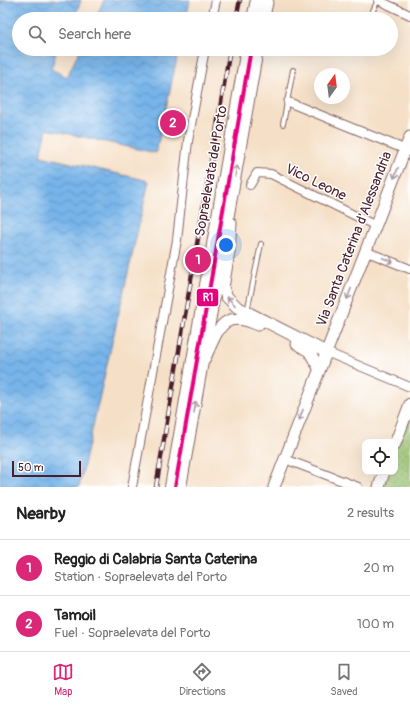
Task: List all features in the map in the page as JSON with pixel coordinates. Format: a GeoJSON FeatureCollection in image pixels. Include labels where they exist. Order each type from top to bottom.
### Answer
{"type":"FeatureCollection","features":[{"type":"Feature","properties":{"kind":"main road"},"geometry":{"type":"LineString","coordinates":[[254,12],[257,0]]}},
{"type":"Feature","properties":{"kind":"main road"},"geometry":{"type":"LineString","coordinates":[[264,12],[267,0]]}},
{"type":"Feature","properties":{"kind":"main road","name":"Sopraelevata del Porto"},"geometry":{"type":"LineString","coordinates":[[171,487],[246,56]]}},
{"type":"Feature","properties":{"kind":"main road","name":"Sopraelevata del Porto"},"geometry":{"type":"LineString","coordinates":[[180,487],[256,56]]}},
{"type":"Feature","properties":{"kind":"street"},"geometry":{"type":"LineString","coordinates":[[213,12],[216,0]]}},
{"type":"Feature","properties":{"kind":"street"},"geometry":{"type":"LineString","coordinates":[[378,0],[410,15]]}},
{"type":"Feature","properties":{"kind":"street"},"geometry":{"type":"LineString","coordinates":[[132,487],[176,248],[188,141],[204,56]]}},
{"type":"Feature","properties":{"kind":"street"},"geometry":{"type":"LineString","coordinates":[[288,102],[408,150]]}},
{"type":"Feature","properties":{"kind":"street","name":"Via Santa Caterina d'Alessandria"},"geometry":{"type":"LineString","coordinates":[[274,487],[374,225],[408,150],[410,137]]}},
{"type":"Feature","properties":{"kind":"street","name":"Vico Leone"},"geometry":{"type":"LineString","coordinates":[[250,185],[257,173],[272,174],[374,225]]}},
{"type":"Feature","properties":{"kind":"street","name":"Via Santa Caterina d'Alessandria"},"geometry":{"type":"LineString","coordinates":[[232,194],[229,252],[223,288],[230,302],[246,316],[309,351],[319,368]]}},
{"type":"Feature","properties":{"kind":"street"},"geometry":{"type":"LineString","coordinates":[[365,251],[410,269]]}},
{"type":"Feature","properties":{"kind":"street","name":"Via Santa Caterina d'Alessandria"},"geometry":{"type":"LineString","coordinates":[[203,361],[222,323],[246,316],[326,352]]}},
{"type":"Feature","properties":{"kind":"street"},"geometry":{"type":"LineString","coordinates":[[326,352],[410,387]]}},
{"type":"Feature","properties":{"kind":"street"},"geometry":{"type":"LineString","coordinates":[[397,439],[410,404]]}},
{"type":"Feature","properties":{"kind":"street"},"geometry":{"type":"LineString","coordinates":[[285,459],[358,487]]}},
{"type":"Feature","properties":{"kind":"street"},"geometry":{"type":"LineString","coordinates":[[379,487],[383,475]]}},
{"type":"Feature","properties":{"kind":"lane"},"geometry":{"type":"LineString","coordinates":[[372,12],[378,0]]}},
{"type":"Feature","properties":{"kind":"lane"},"geometry":{"type":"LineString","coordinates":[[283,124],[293,70]]}},
{"type":"Feature","properties":{"kind":"lane"},"geometry":{"type":"LineString","coordinates":[[246,316],[261,244]]}},
{"type":"Feature","properties":{"kind":"green space"},"geometry":{"type":"Polygon","coordinates":[[[410,404],[410,487],[379,487],[383,475],[398,475],[397,439],[410,404]]]}},
{"type":"Feature","properties":{"kind":"water"},"geometry":{"type":"Polygon","coordinates":[[[0,0],[81,0],[77,12],[12,12],[12,56],[55,56],[51,69],[67,77],[77,56],[177,56],[156,153],[47,129],[41,156],[149,181],[79,487],[0,487],[0,0]]]}},
{"type":"Feature","properties":{"kind":"water"},"geometry":{"type":"Polygon","coordinates":[[[104,0],[190,0],[187,12],[98,12],[104,0]]]}},
{"type":"Feature","properties":{"kind":"ferry route"},"geometry":{"type":"LineString","coordinates":[[0,14],[2,0]]}},
{"type":"Feature","properties":{"kind":"railway"},"geometry":{"type":"LineString","coordinates":[[237,12],[240,0]]}},
{"type":"Feature","properties":{"kind":"railway"},"geometry":{"type":"LineString","coordinates":[[156,487],[229,56]]}},
{"type":"Feature","properties":{"kind":"transit line","name":"R1"},"geometry":{"type":"LineString","coordinates":[[175,487],[250,56]]}},
{"type":"Feature","properties":{"kind":"place","name":"Tamoil"},"geometry":{"type":"Point","coordinates":[173,123]}},
{"type":"Feature","properties":{"kind":"place","name":"Reggio di Calabria Santa Caterina"},"geometry":{"type":"Point","coordinates":[198,260]}}]}
